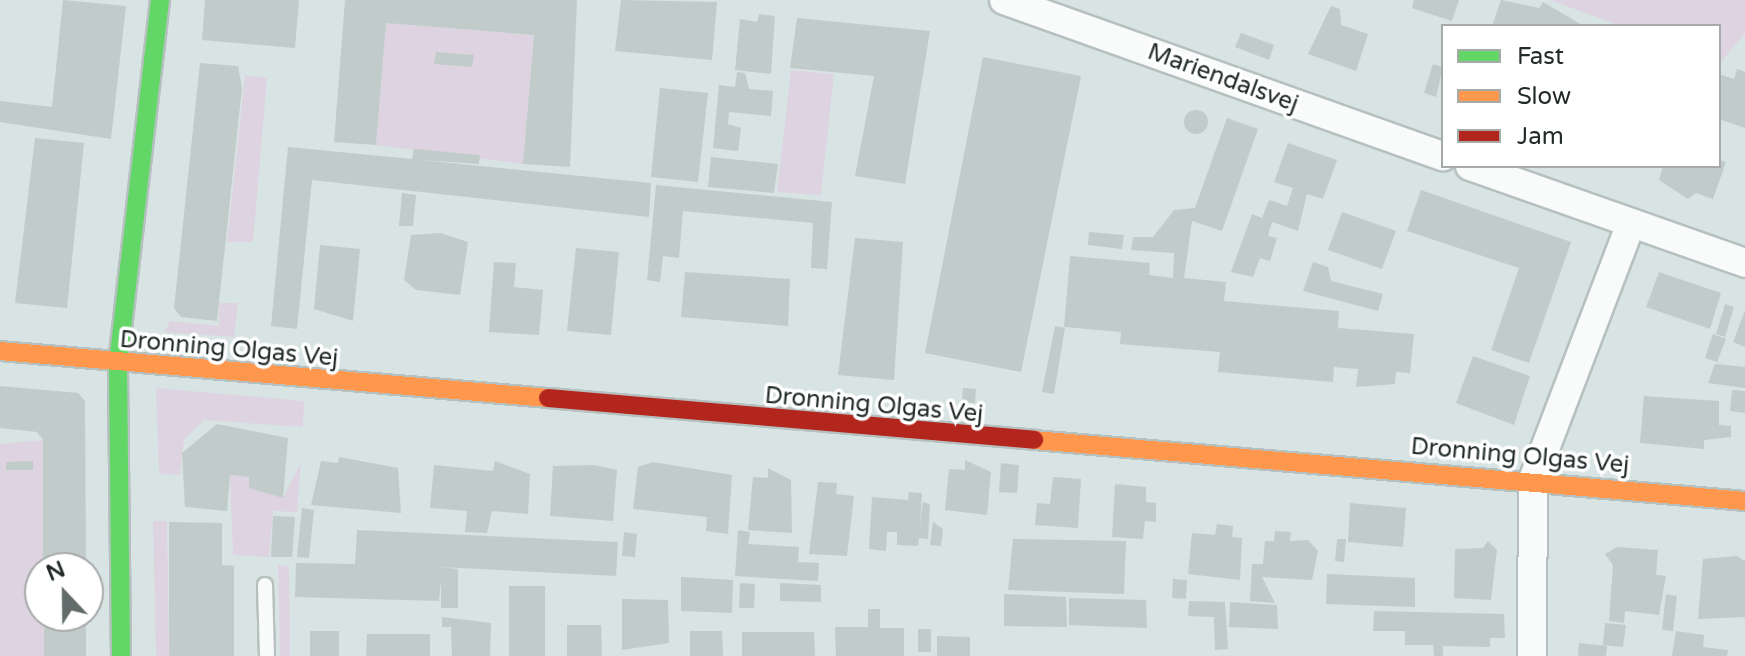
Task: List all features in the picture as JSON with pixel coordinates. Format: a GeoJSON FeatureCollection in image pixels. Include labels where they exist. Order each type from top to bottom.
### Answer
{"type":"FeatureCollection","features":[{"type":"Feature","properties":{"kind":"street"},"geometry":{"type":"LineString","coordinates":[[121,656],[118,363],[160,0]]}},
{"type":"Feature","properties":{"kind":"street","name":"Mariendalsvej"},"geometry":{"type":"LineString","coordinates":[[1004,0],[1441,155]]}},
{"type":"Feature","properties":{"kind":"street"},"geometry":{"type":"LineString","coordinates":[[1476,168],[1745,263]]}},
{"type":"Feature","properties":{"kind":"street"},"geometry":{"type":"LineString","coordinates":[[1532,656],[1533,480],[1631,223]]}},
{"type":"Feature","properties":{"kind":"street","name":"Dronning Olgas Vej"},"geometry":{"type":"LineString","coordinates":[[0,351],[1533,480],[1745,501]]}},
{"type":"Feature","properties":{"kind":"lane"},"geometry":{"type":"LineString","coordinates":[[265,585],[267,656]]}},
{"type":"Feature","properties":{"kind":"shaded area"},"geometry":{"type":"Polygon","coordinates":[[[1550,0],[1745,0],[1745,33],[1721,62],[1721,24],[1616,24],[1550,0]]]}},
{"type":"Feature","properties":{"kind":"shaded area"},"geometry":{"type":"Polygon","coordinates":[[[386,23],[534,35],[523,164],[376,145],[386,23]]]}},
{"type":"Feature","properties":{"kind":"shaded area"},"geometry":{"type":"Polygon","coordinates":[[[791,70],[834,74],[821,195],[777,192],[791,70]]]}},
{"type":"Feature","properties":{"kind":"shaded area"},"geometry":{"type":"Polygon","coordinates":[[[245,75],[267,78],[253,242],[227,242],[245,75]]]}},
{"type":"Feature","properties":{"kind":"shaded area"},"geometry":{"type":"Polygon","coordinates":[[[219,303],[238,303],[234,337],[164,332],[170,321],[219,326],[219,303]]]}},
{"type":"Feature","properties":{"kind":"shaded area"},"geometry":{"type":"Polygon","coordinates":[[[156,388],[304,401],[303,427],[204,420],[184,440],[180,475],[159,474],[156,388]]]}},
{"type":"Feature","properties":{"kind":"shaded area"},"geometry":{"type":"Polygon","coordinates":[[[43,440],[44,552],[24,552],[24,632],[44,632],[44,656],[0,656],[0,444],[43,440]]]}},
{"type":"Feature","properties":{"kind":"shaded area"},"geometry":{"type":"Polygon","coordinates":[[[301,463],[297,512],[273,511],[269,557],[233,555],[230,475],[249,477],[283,498],[301,463]]]}},
{"type":"Feature","properties":{"kind":"shaded area"},"geometry":{"type":"Polygon","coordinates":[[[153,521],[167,521],[169,656],[156,656],[153,521]]]}},
{"type":"Feature","properties":{"kind":"shaded area"},"geometry":{"type":"Polygon","coordinates":[[[278,565],[289,566],[290,656],[280,656],[278,565]]]}},
{"type":"Feature","properties":{"kind":"building"},"geometry":{"type":"Polygon","coordinates":[[[63,0],[126,6],[111,139],[0,122],[0,101],[52,107],[63,0]]]}},
{"type":"Feature","properties":{"kind":"building"},"geometry":{"type":"Polygon","coordinates":[[[205,0],[299,0],[295,48],[202,40],[205,0]]]}},
{"type":"Feature","properties":{"kind":"building"},"geometry":{"type":"Polygon","coordinates":[[[345,0],[577,0],[570,167],[523,164],[534,35],[386,23],[376,145],[334,142],[345,0]]]}},
{"type":"Feature","properties":{"kind":"building"},"geometry":{"type":"Polygon","coordinates":[[[621,0],[717,2],[712,60],[615,51],[621,0]]]}},
{"type":"Feature","properties":{"kind":"building"},"geometry":{"type":"Polygon","coordinates":[[[1414,0],[1459,0],[1452,21],[1412,8],[1414,0]]]}},
{"type":"Feature","properties":{"kind":"building"},"geometry":{"type":"Polygon","coordinates":[[[1501,0],[1539,8],[1543,2],[1581,24],[1493,24],[1501,0]]]}},
{"type":"Feature","properties":{"kind":"building"},"geometry":{"type":"Polygon","coordinates":[[[1331,6],[1340,9],[1341,25],[1368,34],[1356,71],[1308,54],[1331,6]]]}},
{"type":"Feature","properties":{"kind":"building"},"geometry":{"type":"Polygon","coordinates":[[[759,14],[775,16],[771,74],[735,70],[740,19],[757,22],[759,14]]]}},
{"type":"Feature","properties":{"kind":"building"},"geometry":{"type":"Polygon","coordinates":[[[797,18],[930,31],[905,184],[855,176],[874,76],[790,68],[797,18]]]}},
{"type":"Feature","properties":{"kind":"building"},"geometry":{"type":"Polygon","coordinates":[[[1241,33],[1274,45],[1269,60],[1235,47],[1241,33]]]}},
{"type":"Feature","properties":{"kind":"building"},"geometry":{"type":"Polygon","coordinates":[[[436,52],[474,55],[472,67],[434,64],[436,52]]]}},
{"type":"Feature","properties":{"kind":"building"},"geometry":{"type":"Polygon","coordinates":[[[983,57],[1081,76],[1021,372],[925,353],[983,57]]]}},
{"type":"Feature","properties":{"kind":"building"},"geometry":{"type":"Polygon","coordinates":[[[200,63],[238,66],[242,88],[217,321],[181,317],[174,308],[200,63]]]}},
{"type":"Feature","properties":{"kind":"building"},"geometry":{"type":"Polygon","coordinates":[[[1433,64],[1441,66],[1436,97],[1424,93],[1433,64]]]}},
{"type":"Feature","properties":{"kind":"building"},"geometry":{"type":"Polygon","coordinates":[[[1737,69],[1745,72],[1745,128],[1721,120],[1721,75],[1734,79],[1737,69]]]}},
{"type":"Feature","properties":{"kind":"building"},"geometry":{"type":"Polygon","coordinates":[[[737,72],[745,73],[749,89],[773,91],[771,116],[729,112],[728,124],[741,128],[738,151],[713,148],[719,85],[735,87],[737,72]]]}},
{"type":"Feature","properties":{"kind":"building"},"geometry":{"type":"Polygon","coordinates":[[[660,88],[708,93],[698,182],[651,177],[660,88]]]}},
{"type":"Feature","properties":{"kind":"building"},"geometry":{"type":"Polygon","coordinates":[[[1196,110],[1205,113],[1208,122],[1205,131],[1196,134],[1187,131],[1184,122],[1187,113],[1196,110]]]}},
{"type":"Feature","properties":{"kind":"building"},"geometry":{"type":"Polygon","coordinates":[[[1227,118],[1258,129],[1222,231],[1192,221],[1184,278],[1226,282],[1224,301],[1339,311],[1338,328],[1414,334],[1410,373],[1396,372],[1395,384],[1356,387],[1358,369],[1334,367],[1333,382],[1218,372],[1220,352],[1120,344],[1121,332],[1064,327],[1070,256],[1150,263],[1149,275],[1173,278],[1174,253],[1131,250],[1133,237],[1153,237],[1174,210],[1195,208],[1227,118]]]}},
{"type":"Feature","properties":{"kind":"building"},"geometry":{"type":"Polygon","coordinates":[[[35,138],[84,143],[67,308],[15,303],[35,138]]]}},
{"type":"Feature","properties":{"kind":"building"},"geometry":{"type":"Polygon","coordinates":[[[1288,143],[1337,160],[1323,199],[1307,194],[1298,231],[1272,222],[1268,236],[1277,238],[1270,261],[1260,258],[1253,277],[1231,272],[1252,214],[1262,218],[1269,200],[1287,206],[1293,188],[1274,182],[1288,143]]]}},
{"type":"Feature","properties":{"kind":"building"},"geometry":{"type":"Polygon","coordinates":[[[288,147],[412,159],[414,149],[480,155],[479,164],[421,160],[651,183],[649,217],[312,180],[297,329],[271,326],[288,147]]]}},
{"type":"Feature","properties":{"kind":"building"},"geometry":{"type":"Polygon","coordinates":[[[711,157],[778,164],[774,193],[708,187],[711,157]]]}},
{"type":"Feature","properties":{"kind":"building"},"geometry":{"type":"Polygon","coordinates":[[[1721,161],[1726,162],[1713,199],[1696,193],[1688,199],[1659,180],[1662,168],[1721,168],[1721,161]]]}},
{"type":"Feature","properties":{"kind":"building"},"geometry":{"type":"Polygon","coordinates":[[[656,185],[832,202],[827,269],[811,268],[813,223],[683,211],[679,258],[663,256],[660,282],[647,280],[656,185]]]}},
{"type":"Feature","properties":{"kind":"building"},"geometry":{"type":"Polygon","coordinates":[[[1421,190],[1571,242],[1529,363],[1491,350],[1519,268],[1407,231],[1421,190]]]}},
{"type":"Feature","properties":{"kind":"building"},"geometry":{"type":"Polygon","coordinates":[[[402,193],[416,195],[413,226],[399,226],[402,193]]]}},
{"type":"Feature","properties":{"kind":"building"},"geometry":{"type":"Polygon","coordinates":[[[1342,212],[1396,231],[1382,269],[1328,250],[1342,212]]]}},
{"type":"Feature","properties":{"kind":"building"},"geometry":{"type":"Polygon","coordinates":[[[1089,232],[1124,235],[1122,249],[1088,245],[1089,232]]]}},
{"type":"Feature","properties":{"kind":"building"},"geometry":{"type":"Polygon","coordinates":[[[440,233],[468,242],[460,295],[416,290],[404,280],[411,235],[440,233]]]}},
{"type":"Feature","properties":{"kind":"building"},"geometry":{"type":"Polygon","coordinates":[[[855,238],[903,242],[894,380],[838,375],[855,238]]]}},
{"type":"Feature","properties":{"kind":"building"},"geometry":{"type":"Polygon","coordinates":[[[320,245],[360,249],[353,321],[314,309],[320,245]]]}},
{"type":"Feature","properties":{"kind":"building"},"geometry":{"type":"Polygon","coordinates":[[[576,248],[619,252],[611,335],[567,331],[576,248]]]}},
{"type":"Feature","properties":{"kind":"building"},"geometry":{"type":"Polygon","coordinates":[[[494,262],[516,263],[514,287],[543,290],[539,335],[489,332],[494,262]]]}},
{"type":"Feature","properties":{"kind":"building"},"geometry":{"type":"Polygon","coordinates":[[[1313,262],[1328,267],[1331,281],[1383,294],[1378,311],[1303,291],[1313,262]]]}},
{"type":"Feature","properties":{"kind":"building"},"geometry":{"type":"Polygon","coordinates":[[[685,272],[790,279],[788,326],[681,317],[685,272]]]}},
{"type":"Feature","properties":{"kind":"building"},"geometry":{"type":"Polygon","coordinates":[[[1659,272],[1721,293],[1710,329],[1646,307],[1659,272]]]}},
{"type":"Feature","properties":{"kind":"building"},"geometry":{"type":"Polygon","coordinates":[[[1725,304],[1734,307],[1725,337],[1716,334],[1725,304]]]}},
{"type":"Feature","properties":{"kind":"building"},"geometry":{"type":"Polygon","coordinates":[[[1745,310],[1745,347],[1733,342],[1745,310]]]}},
{"type":"Feature","properties":{"kind":"building"},"geometry":{"type":"Polygon","coordinates":[[[1055,326],[1065,328],[1054,394],[1042,392],[1055,326]]]}},
{"type":"Feature","properties":{"kind":"building"},"geometry":{"type":"Polygon","coordinates":[[[1713,334],[1726,339],[1717,362],[1705,358],[1713,334]]]}},
{"type":"Feature","properties":{"kind":"building"},"geometry":{"type":"Polygon","coordinates":[[[1473,356],[1530,376],[1514,425],[1456,403],[1473,356]]]}},
{"type":"Feature","properties":{"kind":"building"},"geometry":{"type":"Polygon","coordinates":[[[1715,364],[1745,367],[1745,388],[1708,383],[1715,364]]]}},
{"type":"Feature","properties":{"kind":"building"},"geometry":{"type":"Polygon","coordinates":[[[0,386],[78,393],[85,401],[86,552],[43,552],[43,440],[37,432],[0,428],[0,386]]]}},
{"type":"Feature","properties":{"kind":"building"},"geometry":{"type":"Polygon","coordinates":[[[963,388],[976,389],[975,403],[962,402],[963,388]]]}},
{"type":"Feature","properties":{"kind":"building"},"geometry":{"type":"Polygon","coordinates":[[[1732,390],[1745,391],[1745,413],[1730,411],[1732,390]]]}},
{"type":"Feature","properties":{"kind":"building"},"geometry":{"type":"Polygon","coordinates":[[[1644,396],[1719,401],[1719,425],[1731,426],[1731,437],[1704,440],[1704,449],[1640,443],[1644,396]]]}},
{"type":"Feature","properties":{"kind":"building"},"geometry":{"type":"Polygon","coordinates":[[[217,424],[288,438],[283,498],[249,488],[249,477],[230,475],[227,511],[185,507],[182,453],[217,424]]]}},
{"type":"Feature","properties":{"kind":"building"},"geometry":{"type":"Polygon","coordinates":[[[339,457],[398,468],[401,513],[311,505],[321,461],[338,463],[339,457]]]}},
{"type":"Feature","properties":{"kind":"building"},"geometry":{"type":"Polygon","coordinates":[[[965,460],[991,472],[987,515],[945,510],[949,469],[965,470],[965,460]]]}},
{"type":"Feature","properties":{"kind":"building"},"geometry":{"type":"Polygon","coordinates":[[[33,461],[33,470],[6,470],[6,462],[33,461]]]}},
{"type":"Feature","properties":{"kind":"building"},"geometry":{"type":"Polygon","coordinates":[[[495,461],[530,474],[528,514],[492,511],[487,533],[465,532],[467,511],[430,508],[434,465],[493,471],[495,461]]]}},
{"type":"Feature","properties":{"kind":"building"},"geometry":{"type":"Polygon","coordinates":[[[653,462],[732,475],[728,534],[706,531],[707,517],[633,509],[638,467],[653,462]]]}},
{"type":"Feature","properties":{"kind":"building"},"geometry":{"type":"Polygon","coordinates":[[[1001,463],[1019,465],[1017,493],[999,492],[1001,463]]]}},
{"type":"Feature","properties":{"kind":"building"},"geometry":{"type":"Polygon","coordinates":[[[594,465],[617,470],[613,521],[550,516],[553,466],[594,465]]]}},
{"type":"Feature","properties":{"kind":"building"},"geometry":{"type":"Polygon","coordinates":[[[768,468],[791,480],[792,533],[748,530],[753,477],[768,478],[768,468]]]}},
{"type":"Feature","properties":{"kind":"building"},"geometry":{"type":"Polygon","coordinates":[[[1053,477],[1081,479],[1078,528],[1035,525],[1037,503],[1050,504],[1053,477]]]}},
{"type":"Feature","properties":{"kind":"building"},"geometry":{"type":"Polygon","coordinates":[[[818,482],[837,483],[836,494],[854,496],[847,556],[809,554],[818,482]]]}},
{"type":"Feature","properties":{"kind":"building"},"geometry":{"type":"Polygon","coordinates":[[[1115,484],[1146,487],[1146,502],[1156,503],[1156,522],[1145,521],[1143,539],[1112,537],[1115,484]]]}},
{"type":"Feature","properties":{"kind":"building"},"geometry":{"type":"Polygon","coordinates":[[[909,492],[922,493],[920,526],[923,502],[930,504],[928,539],[919,538],[918,546],[897,545],[897,532],[887,532],[886,551],[869,549],[872,497],[908,500],[909,492]]]}},
{"type":"Feature","properties":{"kind":"building"},"geometry":{"type":"Polygon","coordinates":[[[1350,503],[1406,508],[1403,547],[1348,542],[1350,503]]]}},
{"type":"Feature","properties":{"kind":"building"},"geometry":{"type":"Polygon","coordinates":[[[302,508],[314,510],[309,558],[297,557],[302,508]]]}},
{"type":"Feature","properties":{"kind":"building"},"geometry":{"type":"Polygon","coordinates":[[[273,516],[295,517],[292,557],[271,557],[273,516]]]}},
{"type":"Feature","properties":{"kind":"building"},"geometry":{"type":"Polygon","coordinates":[[[169,522],[222,523],[222,565],[234,566],[234,656],[169,656],[169,522]]]}},
{"type":"Feature","properties":{"kind":"building"},"geometry":{"type":"Polygon","coordinates":[[[933,522],[943,529],[941,546],[930,545],[933,522]]]}},
{"type":"Feature","properties":{"kind":"building"},"geometry":{"type":"Polygon","coordinates":[[[1217,524],[1233,526],[1232,537],[1242,538],[1240,580],[1188,574],[1192,533],[1215,535],[1217,524]]]}},
{"type":"Feature","properties":{"kind":"building"},"geometry":{"type":"Polygon","coordinates":[[[357,530],[618,542],[616,576],[440,567],[458,569],[458,608],[441,608],[441,580],[439,601],[295,597],[296,563],[355,564],[357,530]]]}},
{"type":"Feature","properties":{"kind":"building"},"geometry":{"type":"Polygon","coordinates":[[[738,530],[750,532],[748,544],[799,547],[798,562],[819,563],[818,581],[735,576],[738,530]]]}},
{"type":"Feature","properties":{"kind":"building"},"geometry":{"type":"Polygon","coordinates":[[[1275,531],[1291,532],[1290,541],[1308,540],[1318,551],[1312,580],[1262,577],[1275,603],[1250,601],[1252,564],[1263,564],[1265,541],[1274,541],[1275,531]]]}},
{"type":"Feature","properties":{"kind":"building"},"geometry":{"type":"Polygon","coordinates":[[[624,532],[637,534],[635,557],[622,556],[624,532]]]}},
{"type":"Feature","properties":{"kind":"building"},"geometry":{"type":"Polygon","coordinates":[[[1013,539],[1126,541],[1124,594],[1008,590],[1013,539]]]}},
{"type":"Feature","properties":{"kind":"building"},"geometry":{"type":"Polygon","coordinates":[[[1337,539],[1346,539],[1344,562],[1335,561],[1337,539]]]}},
{"type":"Feature","properties":{"kind":"building"},"geometry":{"type":"Polygon","coordinates":[[[1488,541],[1497,550],[1491,600],[1454,598],[1455,549],[1483,548],[1488,541]]]}},
{"type":"Feature","properties":{"kind":"building"},"geometry":{"type":"Polygon","coordinates":[[[1617,547],[1658,550],[1656,575],[1666,576],[1659,615],[1625,611],[1624,623],[1609,621],[1613,565],[1605,554],[1617,547]]]}},
{"type":"Feature","properties":{"kind":"building"},"geometry":{"type":"Polygon","coordinates":[[[1737,556],[1745,561],[1745,617],[1698,619],[1703,559],[1737,556]]]}},
{"type":"Feature","properties":{"kind":"building"},"geometry":{"type":"Polygon","coordinates":[[[1327,574],[1415,578],[1415,607],[1326,604],[1327,574]]]}},
{"type":"Feature","properties":{"kind":"building"},"geometry":{"type":"Polygon","coordinates":[[[681,577],[733,580],[732,613],[681,611],[681,577]]]}},
{"type":"Feature","properties":{"kind":"building"},"geometry":{"type":"Polygon","coordinates":[[[1173,579],[1187,580],[1186,599],[1172,598],[1173,579]]]}},
{"type":"Feature","properties":{"kind":"building"},"geometry":{"type":"Polygon","coordinates":[[[740,583],[755,584],[754,608],[739,608],[740,583]]]}},
{"type":"Feature","properties":{"kind":"building"},"geometry":{"type":"Polygon","coordinates":[[[780,583],[821,585],[821,602],[780,601],[780,583]]]}},
{"type":"Feature","properties":{"kind":"building"},"geometry":{"type":"Polygon","coordinates":[[[509,586],[545,586],[545,656],[509,656],[509,586]]]}},
{"type":"Feature","properties":{"kind":"building"},"geometry":{"type":"Polygon","coordinates":[[[1004,594],[1066,597],[1067,627],[1004,626],[1004,594]]]}},
{"type":"Feature","properties":{"kind":"building"},"geometry":{"type":"Polygon","coordinates":[[[1666,594],[1677,596],[1673,631],[1662,630],[1666,594]]]}},
{"type":"Feature","properties":{"kind":"building"},"geometry":{"type":"Polygon","coordinates":[[[1069,598],[1146,600],[1147,628],[1069,625],[1069,598]]]}},
{"type":"Feature","properties":{"kind":"building"},"geometry":{"type":"Polygon","coordinates":[[[622,599],[668,600],[669,643],[622,650],[622,599]]]}},
{"type":"Feature","properties":{"kind":"building"},"geometry":{"type":"Polygon","coordinates":[[[1189,601],[1225,602],[1228,649],[1215,650],[1214,617],[1188,616],[1189,601]]]}},
{"type":"Feature","properties":{"kind":"building"},"geometry":{"type":"Polygon","coordinates":[[[1230,602],[1277,605],[1278,629],[1229,627],[1230,602]]]}},
{"type":"Feature","properties":{"kind":"building"},"geometry":{"type":"Polygon","coordinates":[[[868,609],[880,609],[880,628],[904,628],[904,656],[836,656],[835,627],[868,627],[868,609]]]}},
{"type":"Feature","properties":{"kind":"building"},"geometry":{"type":"Polygon","coordinates":[[[1374,611],[1504,614],[1505,638],[1490,638],[1490,647],[1443,646],[1443,656],[1434,656],[1433,645],[1405,645],[1405,631],[1373,631],[1374,611]]]}},
{"type":"Feature","properties":{"kind":"building"},"geometry":{"type":"Polygon","coordinates":[[[442,617],[491,623],[490,656],[452,656],[451,627],[442,627],[442,617]]]}},
{"type":"Feature","properties":{"kind":"building"},"geometry":{"type":"Polygon","coordinates":[[[1605,623],[1626,625],[1623,647],[1603,645],[1605,623]]]}},
{"type":"Feature","properties":{"kind":"building"},"geometry":{"type":"Polygon","coordinates":[[[567,625],[601,625],[602,656],[567,656],[567,625]]]}},
{"type":"Feature","properties":{"kind":"building"},"geometry":{"type":"Polygon","coordinates":[[[918,629],[931,629],[931,652],[918,652],[918,629]]]}},
{"type":"Feature","properties":{"kind":"building"},"geometry":{"type":"Polygon","coordinates":[[[310,631],[339,631],[339,656],[310,656],[310,631]]]}},
{"type":"Feature","properties":{"kind":"building"},"geometry":{"type":"Polygon","coordinates":[[[690,631],[722,631],[723,656],[690,656],[690,631]]]}},
{"type":"Feature","properties":{"kind":"building"},"geometry":{"type":"Polygon","coordinates":[[[1676,631],[1704,635],[1703,647],[1728,650],[1727,656],[1672,656],[1676,631]]]}},
{"type":"Feature","properties":{"kind":"building"},"geometry":{"type":"Polygon","coordinates":[[[44,632],[86,632],[86,656],[44,656],[44,632]]]}},
{"type":"Feature","properties":{"kind":"building"},"geometry":{"type":"Polygon","coordinates":[[[742,632],[814,632],[815,656],[742,656],[742,632]]]}},
{"type":"Feature","properties":{"kind":"building"},"geometry":{"type":"Polygon","coordinates":[[[367,634],[430,634],[430,656],[366,656],[367,634]]]}},
{"type":"Feature","properties":{"kind":"building"},"geometry":{"type":"Polygon","coordinates":[[[937,636],[970,637],[970,656],[937,656],[937,636]]]}},
{"type":"Feature","properties":{"kind":"building"},"geometry":{"type":"Polygon","coordinates":[[[1579,643],[1607,646],[1606,656],[1578,656],[1579,643]]]}},
{"type":"Feature","properties":{"kind":"traffic: fast"},"geometry":{"type":"LineString","coordinates":[[121,656],[118,363],[160,0]]}},
{"type":"Feature","properties":{"kind":"traffic: slow"},"geometry":{"type":"LineString","coordinates":[[0,351],[548,398]]}},
{"type":"Feature","properties":{"kind":"traffic: slow"},"geometry":{"type":"LineString","coordinates":[[1034,440],[1745,501]]}},
{"type":"Feature","properties":{"kind":"traffic: jam"},"geometry":{"type":"LineString","coordinates":[[548,398],[1034,440]]}}]}
